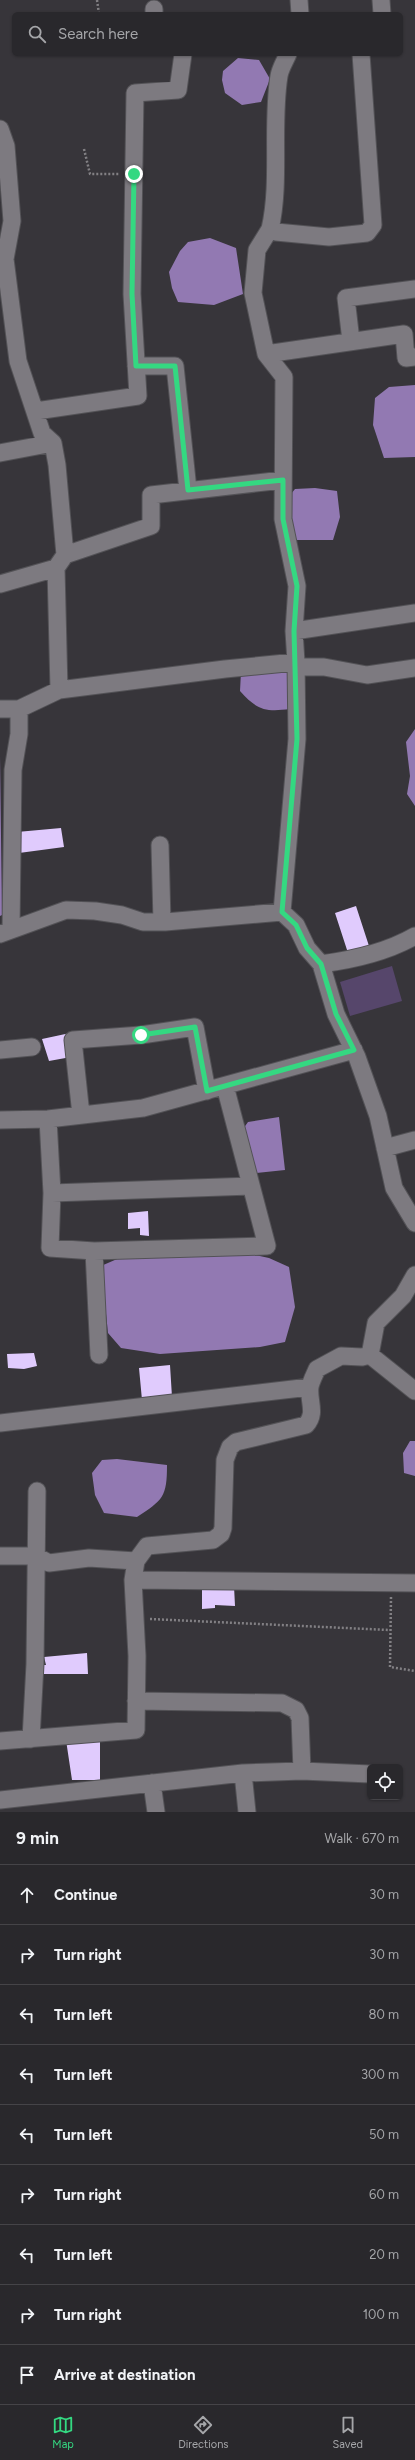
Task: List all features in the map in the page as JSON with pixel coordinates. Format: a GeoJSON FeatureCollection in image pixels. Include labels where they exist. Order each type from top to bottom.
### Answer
{"type":"FeatureCollection","features":[{"type":"Feature","properties":{"kind":"street"},"geometry":{"type":"LineString","coordinates":[[299,0],[300,12]]}},
{"type":"Feature","properties":{"kind":"street"},"geometry":{"type":"LineString","coordinates":[[381,0],[382,12]]}},
{"type":"Feature","properties":{"kind":"street"},"geometry":{"type":"LineString","coordinates":[[36,411],[138,396],[132,294],[135,93],[178,90],[183,56]]}},
{"type":"Feature","properties":{"kind":"street"},"geometry":{"type":"LineString","coordinates":[[282,912],[297,739],[294,631],[297,586],[283,519],[284,377],[266,354],[253,293],[257,250],[270,229],[273,215],[274,147],[279,75],[287,56]]}},
{"type":"Feature","properties":{"kind":"street"},"geometry":{"type":"LineString","coordinates":[[270,229],[276,232],[329,237],[367,232],[373,225],[361,56]]}},
{"type":"Feature","properties":{"kind":"street"},"geometry":{"type":"LineString","coordinates":[[0,129],[6,146],[12,221],[5,259],[18,361],[42,432],[53,443],[63,511],[59,690]]}},
{"type":"Feature","properties":{"kind":"street"},"geometry":{"type":"LineString","coordinates":[[351,341],[346,298],[415,289]]}},
{"type":"Feature","properties":{"kind":"street"},"geometry":{"type":"LineString","coordinates":[[266,354],[404,334],[406,358],[415,357]]}},
{"type":"Feature","properties":{"kind":"street"},"geometry":{"type":"LineString","coordinates":[[136,366],[175,366],[188,490]]}},
{"type":"Feature","properties":{"kind":"street"},"geometry":{"type":"LineString","coordinates":[[0,453],[53,443]]}},
{"type":"Feature","properties":{"kind":"street"},"geometry":{"type":"LineString","coordinates":[[0,584],[61,562],[150,526],[151,495],[283,480]]}},
{"type":"Feature","properties":{"kind":"street"},"geometry":{"type":"LineString","coordinates":[[294,631],[415,613]]}},
{"type":"Feature","properties":{"kind":"street"},"geometry":{"type":"LineString","coordinates":[[0,709],[19,709],[59,690],[225,668],[296,664],[324,667],[367,675],[415,668]]}},
{"type":"Feature","properties":{"kind":"street"},"geometry":{"type":"LineString","coordinates":[[19,709],[19,734],[13,770],[6,932],[66,910],[95,911],[122,915],[143,922],[162,922],[282,912],[296,925],[307,948],[321,964],[336,1014],[354,1050],[378,1116],[394,1188],[415,1223]]}},
{"type":"Feature","properties":{"kind":"street"},"geometry":{"type":"LineString","coordinates":[[160,846],[162,922]]}},
{"type":"Feature","properties":{"kind":"street"},"geometry":{"type":"LineString","coordinates":[[321,964],[341,961],[398,946],[415,936]]}},
{"type":"Feature","properties":{"kind":"street"},"geometry":{"type":"LineString","coordinates":[[81,1115],[73,1040],[141,1035],[195,1027],[207,1091]]}},
{"type":"Feature","properties":{"kind":"street"},"geometry":{"type":"LineString","coordinates":[[0,1050],[32,1047]]}},
{"type":"Feature","properties":{"kind":"street"},"geometry":{"type":"LineString","coordinates":[[0,1120],[48,1119],[143,1108],[354,1050]]}},
{"type":"Feature","properties":{"kind":"street"},"geometry":{"type":"LineString","coordinates":[[48,1119],[52,1193],[50,1248],[94,1251],[267,1246],[225,1086]]}},
{"type":"Feature","properties":{"kind":"street"},"geometry":{"type":"LineString","coordinates":[[385,1148],[415,1140]]}},
{"type":"Feature","properties":{"kind":"street"},"geometry":{"type":"LineString","coordinates":[[52,1193],[251,1186]]}},
{"type":"Feature","properties":{"kind":"street"},"geometry":{"type":"LineString","coordinates":[[94,1251],[99,1355]]}},
{"type":"Feature","properties":{"kind":"street"},"geometry":{"type":"LineString","coordinates":[[370,1355],[376,1323],[403,1296],[415,1274]]}},
{"type":"Feature","properties":{"kind":"street"},"geometry":{"type":"LineString","coordinates":[[0,1741],[136,1730],[136,1618],[133,1580],[136,1561],[147,1546],[213,1540],[221,1534],[224,1528],[227,1453],[236,1442],[306,1425],[311,1420],[312,1411],[310,1387],[317,1369],[341,1356],[362,1357],[370,1355]]}},
{"type":"Feature","properties":{"kind":"street"},"geometry":{"type":"LineString","coordinates":[[370,1355],[415,1391]]}},
{"type":"Feature","properties":{"kind":"street"},"geometry":{"type":"LineString","coordinates":[[0,1423],[310,1387]]}},
{"type":"Feature","properties":{"kind":"street"},"geometry":{"type":"LineString","coordinates":[[31,1739],[35,1664],[37,1491]]}},
{"type":"Feature","properties":{"kind":"street"},"geometry":{"type":"LineString","coordinates":[[0,1556],[36,1556],[50,1563],[89,1558],[136,1561]]}},
{"type":"Feature","properties":{"kind":"street"},"geometry":{"type":"LineString","coordinates":[[133,1580],[415,1583]]}},
{"type":"Feature","properties":{"kind":"street"},"geometry":{"type":"LineString","coordinates":[[136,1701],[282,1703],[296,1710],[300,1718],[302,1772]]}},
{"type":"Feature","properties":{"kind":"street"},"geometry":{"type":"LineString","coordinates":[[0,1800],[243,1773],[302,1772],[367,1774]]}},
{"type":"Feature","properties":{"kind":"street"},"geometry":{"type":"LineString","coordinates":[[243,1773],[247,1812]]}},
{"type":"Feature","properties":{"kind":"street"},"geometry":{"type":"LineString","coordinates":[[152,1783],[156,1812]]}},
{"type":"Feature","properties":{"kind":"path"},"geometry":{"type":"LineString","coordinates":[[97,0],[99,12]]}},
{"type":"Feature","properties":{"kind":"path"},"geometry":{"type":"LineString","coordinates":[[84,149],[90,174],[134,174]]}},
{"type":"Feature","properties":{"kind":"path"},"geometry":{"type":"LineString","coordinates":[[392,1583],[389,1630],[390,1667],[415,1671]]}},
{"type":"Feature","properties":{"kind":"path"},"geometry":{"type":"LineString","coordinates":[[136,1618],[389,1630]]}},
{"type":"Feature","properties":{"kind":"shaded area"},"geometry":{"type":"Polygon","coordinates":[[[238,58],[259,60],[270,79],[261,102],[242,105],[225,93],[222,80],[223,71],[238,58]]]}},
{"type":"Feature","properties":{"kind":"shaded area"},"geometry":{"type":"Polygon","coordinates":[[[210,238],[236,248],[243,294],[214,305],[178,302],[172,288],[169,272],[180,251],[188,242],[210,238]]]}},
{"type":"Feature","properties":{"kind":"shaded area"},"geometry":{"type":"Polygon","coordinates":[[[415,385],[415,457],[384,458],[373,425],[375,398],[389,387],[415,385]]]}},
{"type":"Feature","properties":{"kind":"shaded area"},"geometry":{"type":"Polygon","coordinates":[[[315,488],[337,491],[340,517],[333,540],[294,540],[286,500],[295,489],[315,488]]]}},
{"type":"Feature","properties":{"kind":"shaded area"},"geometry":{"type":"Polygon","coordinates":[[[285,669],[292,678],[290,709],[268,710],[262,708],[251,702],[240,691],[241,672],[285,669]]]}},
{"type":"Feature","properties":{"kind":"shaded area"},"geometry":{"type":"Polygon","coordinates":[[[415,729],[415,806],[407,794],[410,776],[406,742],[415,729]]]}},
{"type":"Feature","properties":{"kind":"shaded area"},"geometry":{"type":"Polygon","coordinates":[[[0,756],[2,915],[0,916],[0,756]]]}},
{"type":"Feature","properties":{"kind":"shaded area"},"geometry":{"type":"Polygon","coordinates":[[[392,966],[402,1001],[350,1016],[340,982],[392,966]]]}},
{"type":"Feature","properties":{"kind":"shaded area"},"geometry":{"type":"Polygon","coordinates":[[[279,1117],[285,1170],[248,1174],[238,1136],[248,1122],[279,1117]]]}},
{"type":"Feature","properties":{"kind":"shaded area"},"geometry":{"type":"Polygon","coordinates":[[[241,1252],[269,1258],[289,1267],[295,1307],[285,1342],[260,1347],[160,1354],[121,1348],[108,1333],[101,1266],[124,1256],[241,1252]]]}},
{"type":"Feature","properties":{"kind":"shaded area"},"geometry":{"type":"Polygon","coordinates":[[[410,1441],[415,1441],[415,1476],[404,1473],[403,1453],[410,1441]]]}},
{"type":"Feature","properties":{"kind":"shaded area"},"geometry":{"type":"Polygon","coordinates":[[[117,1459],[167,1465],[166,1484],[162,1497],[153,1506],[137,1517],[104,1513],[95,1495],[92,1473],[102,1460],[117,1459]]]}},
{"type":"Feature","properties":{"kind":"building"},"geometry":{"type":"Polygon","coordinates":[[[61,828],[64,847],[19,853],[17,832],[61,828]]]}},
{"type":"Feature","properties":{"kind":"building"},"geometry":{"type":"Polygon","coordinates":[[[356,906],[369,946],[348,953],[335,913],[356,906]]]}},
{"type":"Feature","properties":{"kind":"building"},"geometry":{"type":"Polygon","coordinates":[[[70,1033],[71,1057],[49,1061],[42,1039],[70,1033]]]}},
{"type":"Feature","properties":{"kind":"building"},"geometry":{"type":"Polygon","coordinates":[[[148,1211],[149,1236],[140,1235],[140,1228],[128,1229],[128,1213],[148,1211]]]}},
{"type":"Feature","properties":{"kind":"building"},"geometry":{"type":"Polygon","coordinates":[[[34,1353],[37,1366],[24,1369],[8,1368],[7,1354],[34,1353]]]}},
{"type":"Feature","properties":{"kind":"building"},"geometry":{"type":"Polygon","coordinates":[[[170,1365],[172,1397],[142,1400],[139,1368],[170,1365]]]}},
{"type":"Feature","properties":{"kind":"building"},"geometry":{"type":"Polygon","coordinates":[[[202,1585],[234,1586],[235,1606],[215,1605],[215,1608],[202,1609],[202,1585]]]}},
{"type":"Feature","properties":{"kind":"building"},"geometry":{"type":"Polygon","coordinates":[[[87,1653],[88,1674],[42,1674],[41,1665],[46,1665],[44,1657],[87,1653]]]}},
{"type":"Feature","properties":{"kind":"building"},"geometry":{"type":"Polygon","coordinates":[[[100,1738],[100,1780],[72,1780],[66,1740],[100,1738]]]}},
{"type":"Feature","properties":{"kind":"route"},"geometry":{"type":"LineString","coordinates":[[134,174],[132,294],[136,366],[175,366],[188,490],[283,480],[283,519],[297,586],[294,631],[297,739],[287,839],[282,912],[296,925],[307,948],[321,964],[336,1014],[354,1050],[207,1091],[195,1027],[141,1035]]}}]}
